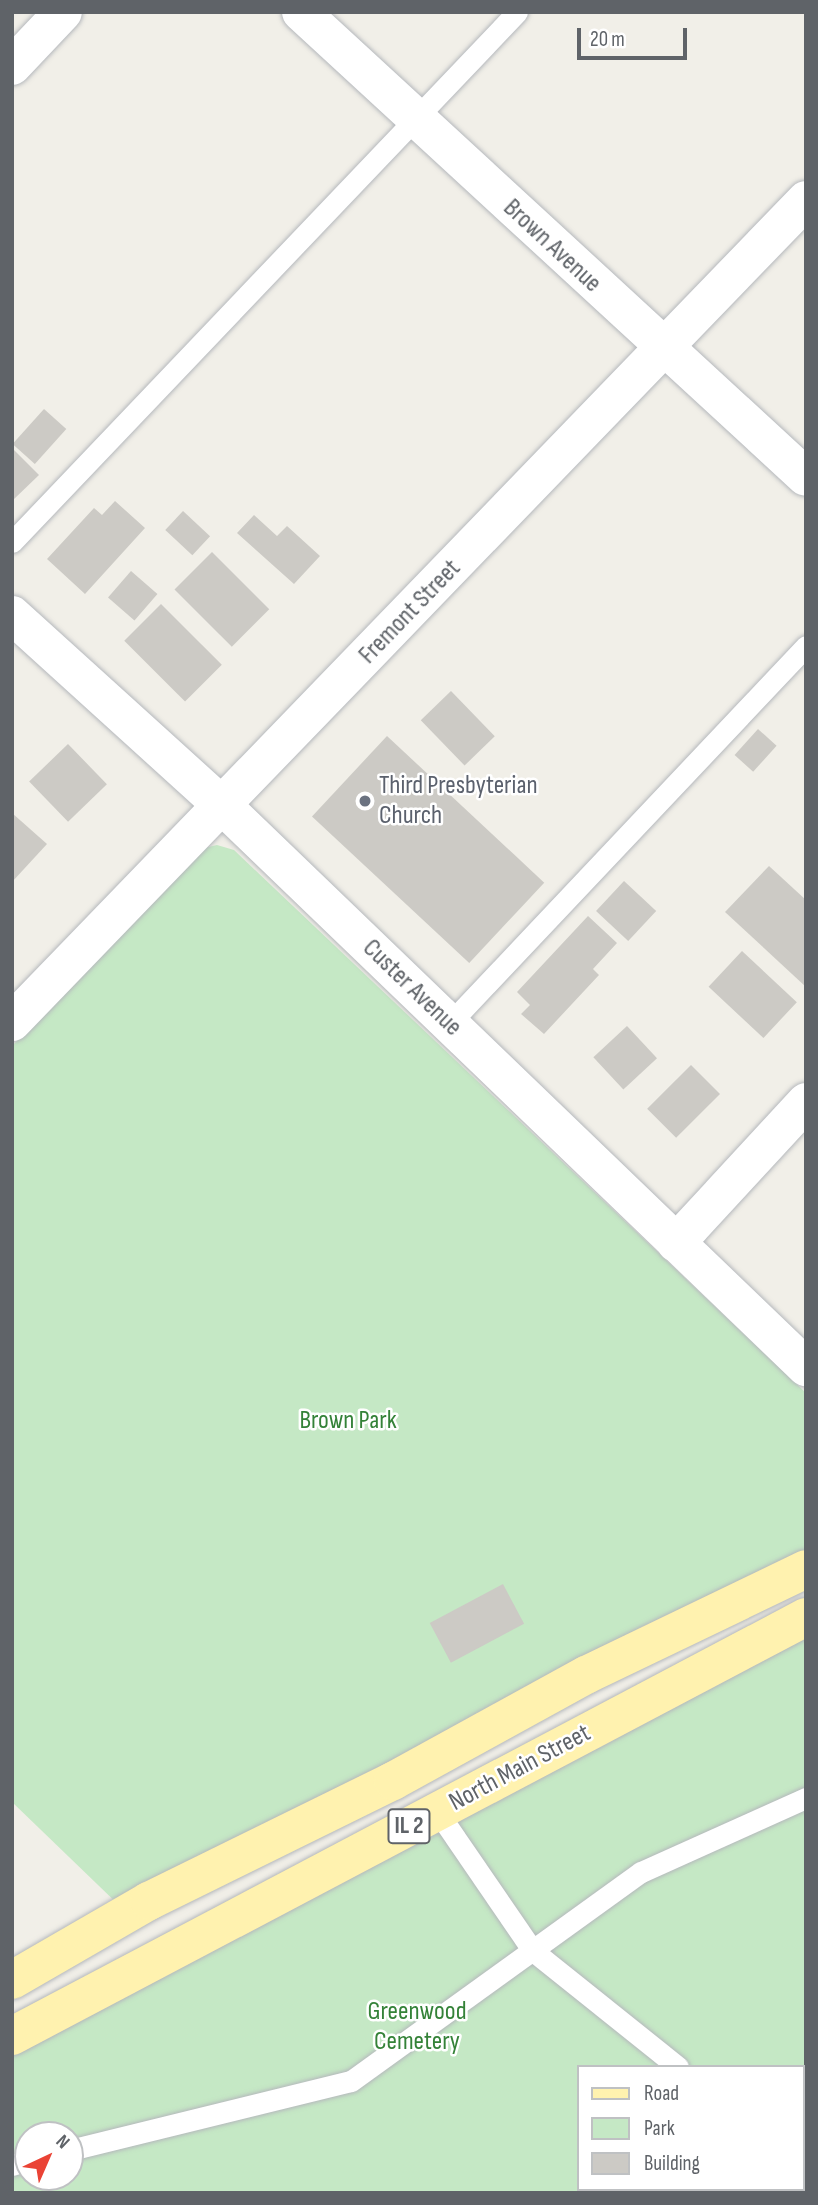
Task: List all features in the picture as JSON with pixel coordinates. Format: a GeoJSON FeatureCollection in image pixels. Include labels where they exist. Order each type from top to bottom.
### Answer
{"type":"FeatureCollection","features":[{"type":"Feature","properties":{"kind":"main road","name":"North Main Street"},"geometry":{"type":"LineString","coordinates":[[12,1980],[149,1901],[393,1781],[586,1675],[806,1569]]}},
{"type":"Feature","properties":{"kind":"main road","name":"North Main Street"},"geometry":{"type":"LineString","coordinates":[[12,2036],[806,1617]]}},
{"type":"Feature","properties":{"kind":"street"},"geometry":{"type":"LineString","coordinates":[[12,66],[62,12]]}},
{"type":"Feature","properties":{"kind":"street","name":"Brown Avenue"},"geometry":{"type":"LineString","coordinates":[[301,12],[806,477]]}},
{"type":"Feature","properties":{"kind":"street","name":"Fremont Street"},"geometry":{"type":"LineString","coordinates":[[12,1023],[224,807],[662,346],[806,200]]}},
{"type":"Feature","properties":{"kind":"street","name":"Custer Avenue"},"geometry":{"type":"LineString","coordinates":[[12,615],[224,807],[806,1367]]}},
{"type":"Feature","properties":{"kind":"street"},"geometry":{"type":"LineString","coordinates":[[676,1243],[806,1102]]}},
{"type":"Feature","properties":{"kind":"lane"},"geometry":{"type":"LineString","coordinates":[[12,541],[517,12]]}},
{"type":"Feature","properties":{"kind":"lane"},"geometry":{"type":"LineString","coordinates":[[449,1024],[806,646]]}},
{"type":"Feature","properties":{"kind":"lane"},"geometry":{"type":"LineString","coordinates":[[84,2147],[351,2081],[641,1872],[806,1798]]}},
{"type":"Feature","properties":{"kind":"lane"},"geometry":{"type":"LineString","coordinates":[[438,1811],[532,1950],[676,2065]]}},
{"type":"Feature","properties":{"kind":"green space","name":"Brown Park"},"geometry":{"type":"Polygon","coordinates":[[[217,845],[234,850],[806,1393],[806,1561],[126,1912],[12,1802],[12,1046],[200,849],[217,845]]]}},
{"type":"Feature","properties":{"kind":"green space","name":"Greenwood Cemetery"},"geometry":{"type":"Polygon","coordinates":[[[806,1636],[806,2193],[12,2193],[12,2053],[806,1636]]]}},
{"type":"Feature","properties":{"kind":"building"},"geometry":{"type":"Polygon","coordinates":[[[44,409],[66,429],[35,464],[13,444],[44,409]]]}},
{"type":"Feature","properties":{"kind":"building"},"geometry":{"type":"Polygon","coordinates":[[[12,448],[39,475],[12,501],[12,448]]]}},
{"type":"Feature","properties":{"kind":"building"},"geometry":{"type":"Polygon","coordinates":[[[115,501],[145,528],[85,594],[47,559],[94,508],[102,515],[115,501]]]}},
{"type":"Feature","properties":{"kind":"building"},"geometry":{"type":"Polygon","coordinates":[[[183,511],[210,536],[192,555],[165,530],[183,511]]]}},
{"type":"Feature","properties":{"kind":"building"},"geometry":{"type":"Polygon","coordinates":[[[254,515],[277,536],[287,526],[320,556],[294,584],[237,533],[254,515]]]}},
{"type":"Feature","properties":{"kind":"building"},"geometry":{"type":"Polygon","coordinates":[[[212,552],[269,609],[232,647],[175,589],[212,552]]]}},
{"type":"Feature","properties":{"kind":"building"},"geometry":{"type":"Polygon","coordinates":[[[131,571],[157,594],[134,620],[108,597],[131,571]]]}},
{"type":"Feature","properties":{"kind":"building"},"geometry":{"type":"Polygon","coordinates":[[[161,604],[222,665],[185,702],[124,641],[161,604]]]}},
{"type":"Feature","properties":{"kind":"building"},"geometry":{"type":"Polygon","coordinates":[[[451,691],[495,736],[465,765],[421,720],[451,691]]]}},
{"type":"Feature","properties":{"kind":"building"},"geometry":{"type":"Polygon","coordinates":[[[758,729],[777,746],[753,772],[735,755],[758,729]]]}},
{"type":"Feature","properties":{"kind":"building","name":"Third Presbyterian Church"},"geometry":{"type":"Polygon","coordinates":[[[387,736],[544,883],[469,963],[312,816],[387,736]]]}},
{"type":"Feature","properties":{"kind":"building"},"geometry":{"type":"Polygon","coordinates":[[[68,744],[107,784],[68,822],[29,782],[68,744]]]}},
{"type":"Feature","properties":{"kind":"building"},"geometry":{"type":"Polygon","coordinates":[[[12,813],[47,844],[12,882],[12,813]]]}},
{"type":"Feature","properties":{"kind":"building"},"geometry":{"type":"Polygon","coordinates":[[[769,866],[806,900],[806,987],[725,912],[769,866]]]}},
{"type":"Feature","properties":{"kind":"building"},"geometry":{"type":"Polygon","coordinates":[[[624,881],[656,911],[628,941],[596,911],[624,881]]]}},
{"type":"Feature","properties":{"kind":"building"},"geometry":{"type":"Polygon","coordinates":[[[588,916],[617,943],[593,969],[599,975],[544,1034],[521,1014],[530,1005],[517,992],[588,916]]]}},
{"type":"Feature","properties":{"kind":"building"},"geometry":{"type":"Polygon","coordinates":[[[742,951],[797,1002],[763,1038],[709,987],[742,951]]]}},
{"type":"Feature","properties":{"kind":"building"},"geometry":{"type":"Polygon","coordinates":[[[627,1026],[657,1058],[623,1090],[593,1057],[627,1026]]]}},
{"type":"Feature","properties":{"kind":"building"},"geometry":{"type":"Polygon","coordinates":[[[691,1065],[720,1094],[676,1138],[647,1109],[691,1065]]]}},
{"type":"Feature","properties":{"kind":"building"},"geometry":{"type":"Polygon","coordinates":[[[503,1584],[524,1624],[451,1663],[430,1623],[503,1584]]]}},
{"type":"Feature","properties":{"kind":"place","name":"Third Presbyterian Church"},"geometry":{"type":"Point","coordinates":[365,801]}}]}
